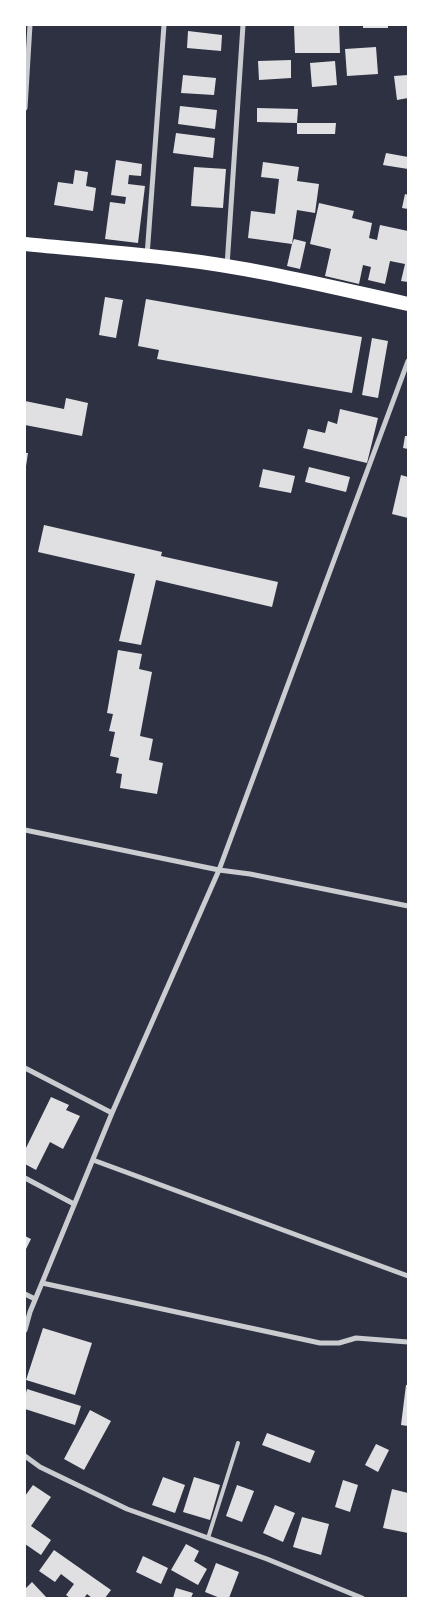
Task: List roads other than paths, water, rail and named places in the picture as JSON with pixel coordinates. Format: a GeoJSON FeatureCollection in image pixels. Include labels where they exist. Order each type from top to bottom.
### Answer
{"type":"FeatureCollection","features":[{"type":"Feature","properties":{"kind":"highway"},"geometry":{"type":"LineString","coordinates":[[25,244],[177,259],[227,266],[408,304]]}},
{"type":"Feature","properties":{"kind":"street"},"geometry":{"type":"LineString","coordinates":[[25,108],[30,25]]}},
{"type":"Feature","properties":{"kind":"street"},"geometry":{"type":"LineString","coordinates":[[147,256],[164,25]]}},
{"type":"Feature","properties":{"kind":"street"},"geometry":{"type":"LineString","coordinates":[[227,266],[243,25]]}},
{"type":"Feature","properties":{"kind":"street"},"geometry":{"type":"LineString","coordinates":[[25,1330],[35,1300],[112,1113],[219,870],[408,361]]}},
{"type":"Feature","properties":{"kind":"street"},"geometry":{"type":"LineString","coordinates":[[25,830],[408,906]]}},
{"type":"Feature","properties":{"kind":"street"},"geometry":{"type":"LineString","coordinates":[[25,1068],[112,1113]]}},
{"type":"Feature","properties":{"kind":"street"},"geometry":{"type":"LineString","coordinates":[[93,1160],[408,1276]]}},
{"type":"Feature","properties":{"kind":"street"},"geometry":{"type":"LineString","coordinates":[[25,1178],[74,1204]]}},
{"type":"Feature","properties":{"kind":"street"},"geometry":{"type":"LineString","coordinates":[[42,1283],[320,1343],[339,1343],[356,1338],[408,1342]]}},
{"type":"Feature","properties":{"kind":"street"},"geometry":{"type":"LineString","coordinates":[[25,1294],[35,1300]]}},
{"type":"Feature","properties":{"kind":"street"},"geometry":{"type":"LineString","coordinates":[[25,1456],[40,1467],[127,1509],[267,1559],[362,1598]]}},
{"type":"Feature","properties":{"kind":"lane"},"geometry":{"type":"LineString","coordinates":[[208,1538],[238,1443]]}}]}
